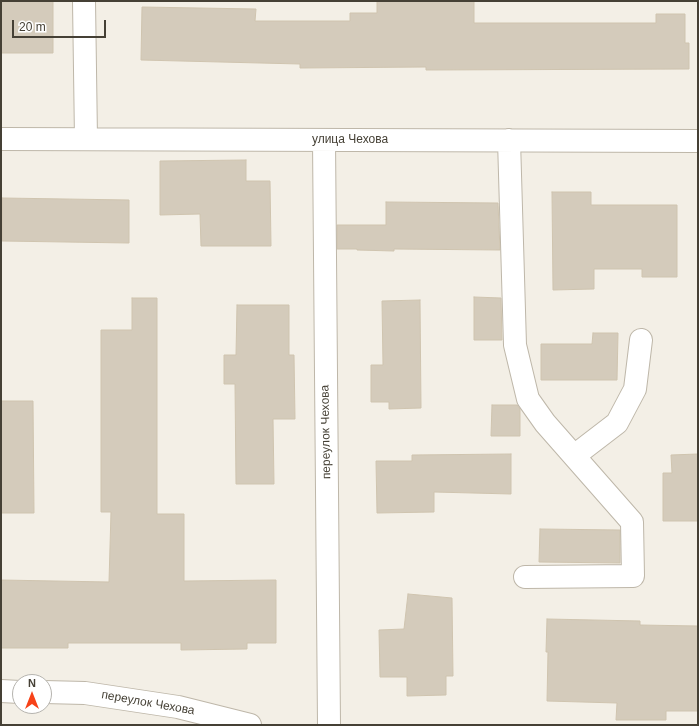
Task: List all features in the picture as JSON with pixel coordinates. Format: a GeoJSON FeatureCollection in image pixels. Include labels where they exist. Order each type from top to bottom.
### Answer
{"type":"FeatureCollection","features":[{"type":"Feature","properties":{"kind":"street"},"geometry":{"type":"LineString","coordinates":[[84,1],[86,139]]}},
{"type":"Feature","properties":{"kind":"street","name":"улица Чехова"},"geometry":{"type":"LineString","coordinates":[[1,139],[698,141]]}},
{"type":"Feature","properties":{"kind":"street","name":"переулок Чехова"},"geometry":{"type":"LineString","coordinates":[[324,140],[329,725]]}},
{"type":"Feature","properties":{"kind":"street"},"geometry":{"type":"LineString","coordinates":[[509,140],[515,345],[528,399],[545,423],[632,522],[633,576],[526,577]]}},
{"type":"Feature","properties":{"kind":"street"},"geometry":{"type":"LineString","coordinates":[[574,456],[617,423],[635,389],[641,340]]}},
{"type":"Feature","properties":{"kind":"street"},"geometry":{"type":"LineString","coordinates":[[1,691],[12,692]]}},
{"type":"Feature","properties":{"kind":"street","name":"переулок Чехова"},"geometry":{"type":"LineString","coordinates":[[52,692],[85,693],[178,707],[250,725]]}},
{"type":"Feature","properties":{"kind":"building"},"geometry":{"type":"Polygon","coordinates":[[[1,1],[53,1],[53,53],[1,53],[1,1]]]}},
{"type":"Feature","properties":{"kind":"building"},"geometry":{"type":"Polygon","coordinates":[[[377,1],[474,1],[474,23],[656,23],[656,14],[685,14],[685,43],[689,43],[689,69],[426,70],[426,67],[300,68],[300,64],[141,60],[142,7],[256,9],[255,21],[350,21],[350,13],[377,13],[377,1]]]}},
{"type":"Feature","properties":{"kind":"building"},"geometry":{"type":"Polygon","coordinates":[[[246,160],[246,181],[270,181],[271,246],[201,246],[200,214],[160,215],[160,161],[246,160]]]}},
{"type":"Feature","properties":{"kind":"building"},"geometry":{"type":"Polygon","coordinates":[[[552,192],[591,192],[591,205],[677,205],[677,277],[642,277],[642,269],[594,269],[594,289],[553,290],[552,192]]]}},
{"type":"Feature","properties":{"kind":"building"},"geometry":{"type":"Polygon","coordinates":[[[2,198],[129,200],[129,243],[2,241],[2,198]]]}},
{"type":"Feature","properties":{"kind":"building"},"geometry":{"type":"Polygon","coordinates":[[[386,202],[498,203],[500,250],[394,249],[394,251],[337,249],[337,225],[386,225],[386,202]]]}},
{"type":"Feature","properties":{"kind":"building"},"geometry":{"type":"Polygon","coordinates":[[[474,297],[501,298],[502,340],[474,340],[474,297]]]}},
{"type":"Feature","properties":{"kind":"building"},"geometry":{"type":"Polygon","coordinates":[[[132,298],[157,298],[157,514],[184,514],[184,581],[276,580],[276,643],[247,643],[247,649],[181,650],[181,643],[68,643],[68,648],[1,648],[1,580],[109,582],[111,512],[101,512],[101,330],[132,330],[132,298]]]}},
{"type":"Feature","properties":{"kind":"building"},"geometry":{"type":"Polygon","coordinates":[[[420,300],[421,408],[389,409],[389,402],[371,402],[371,365],[383,365],[382,301],[420,300]]]}},
{"type":"Feature","properties":{"kind":"building"},"geometry":{"type":"Polygon","coordinates":[[[237,305],[289,305],[289,355],[294,355],[295,419],[273,419],[274,484],[236,484],[235,384],[224,384],[224,355],[236,355],[237,305]]]}},
{"type":"Feature","properties":{"kind":"building"},"geometry":{"type":"Polygon","coordinates":[[[593,333],[618,333],[617,380],[541,380],[541,344],[592,344],[593,333]]]}},
{"type":"Feature","properties":{"kind":"building"},"geometry":{"type":"Polygon","coordinates":[[[1,401],[33,401],[34,513],[1,513],[1,401]]]}},
{"type":"Feature","properties":{"kind":"building"},"geometry":{"type":"Polygon","coordinates":[[[492,405],[517,405],[520,409],[520,436],[491,436],[492,405]]]}},
{"type":"Feature","properties":{"kind":"building"},"geometry":{"type":"Polygon","coordinates":[[[511,454],[511,494],[434,492],[434,512],[377,513],[376,461],[412,461],[412,455],[511,454]]]}},
{"type":"Feature","properties":{"kind":"building"},"geometry":{"type":"Polygon","coordinates":[[[698,454],[698,521],[663,521],[663,473],[672,473],[671,455],[698,454]]]}},
{"type":"Feature","properties":{"kind":"building"},"geometry":{"type":"Polygon","coordinates":[[[540,529],[620,530],[620,563],[539,562],[540,529]]]}},
{"type":"Feature","properties":{"kind":"building"},"geometry":{"type":"Polygon","coordinates":[[[408,594],[452,598],[453,676],[446,676],[446,695],[407,696],[407,677],[380,677],[379,630],[404,629],[408,594]]]}},
{"type":"Feature","properties":{"kind":"building"},"geometry":{"type":"Polygon","coordinates":[[[547,619],[640,621],[640,625],[698,626],[698,711],[666,711],[666,720],[616,720],[617,703],[547,701],[547,619]]]}}]}
